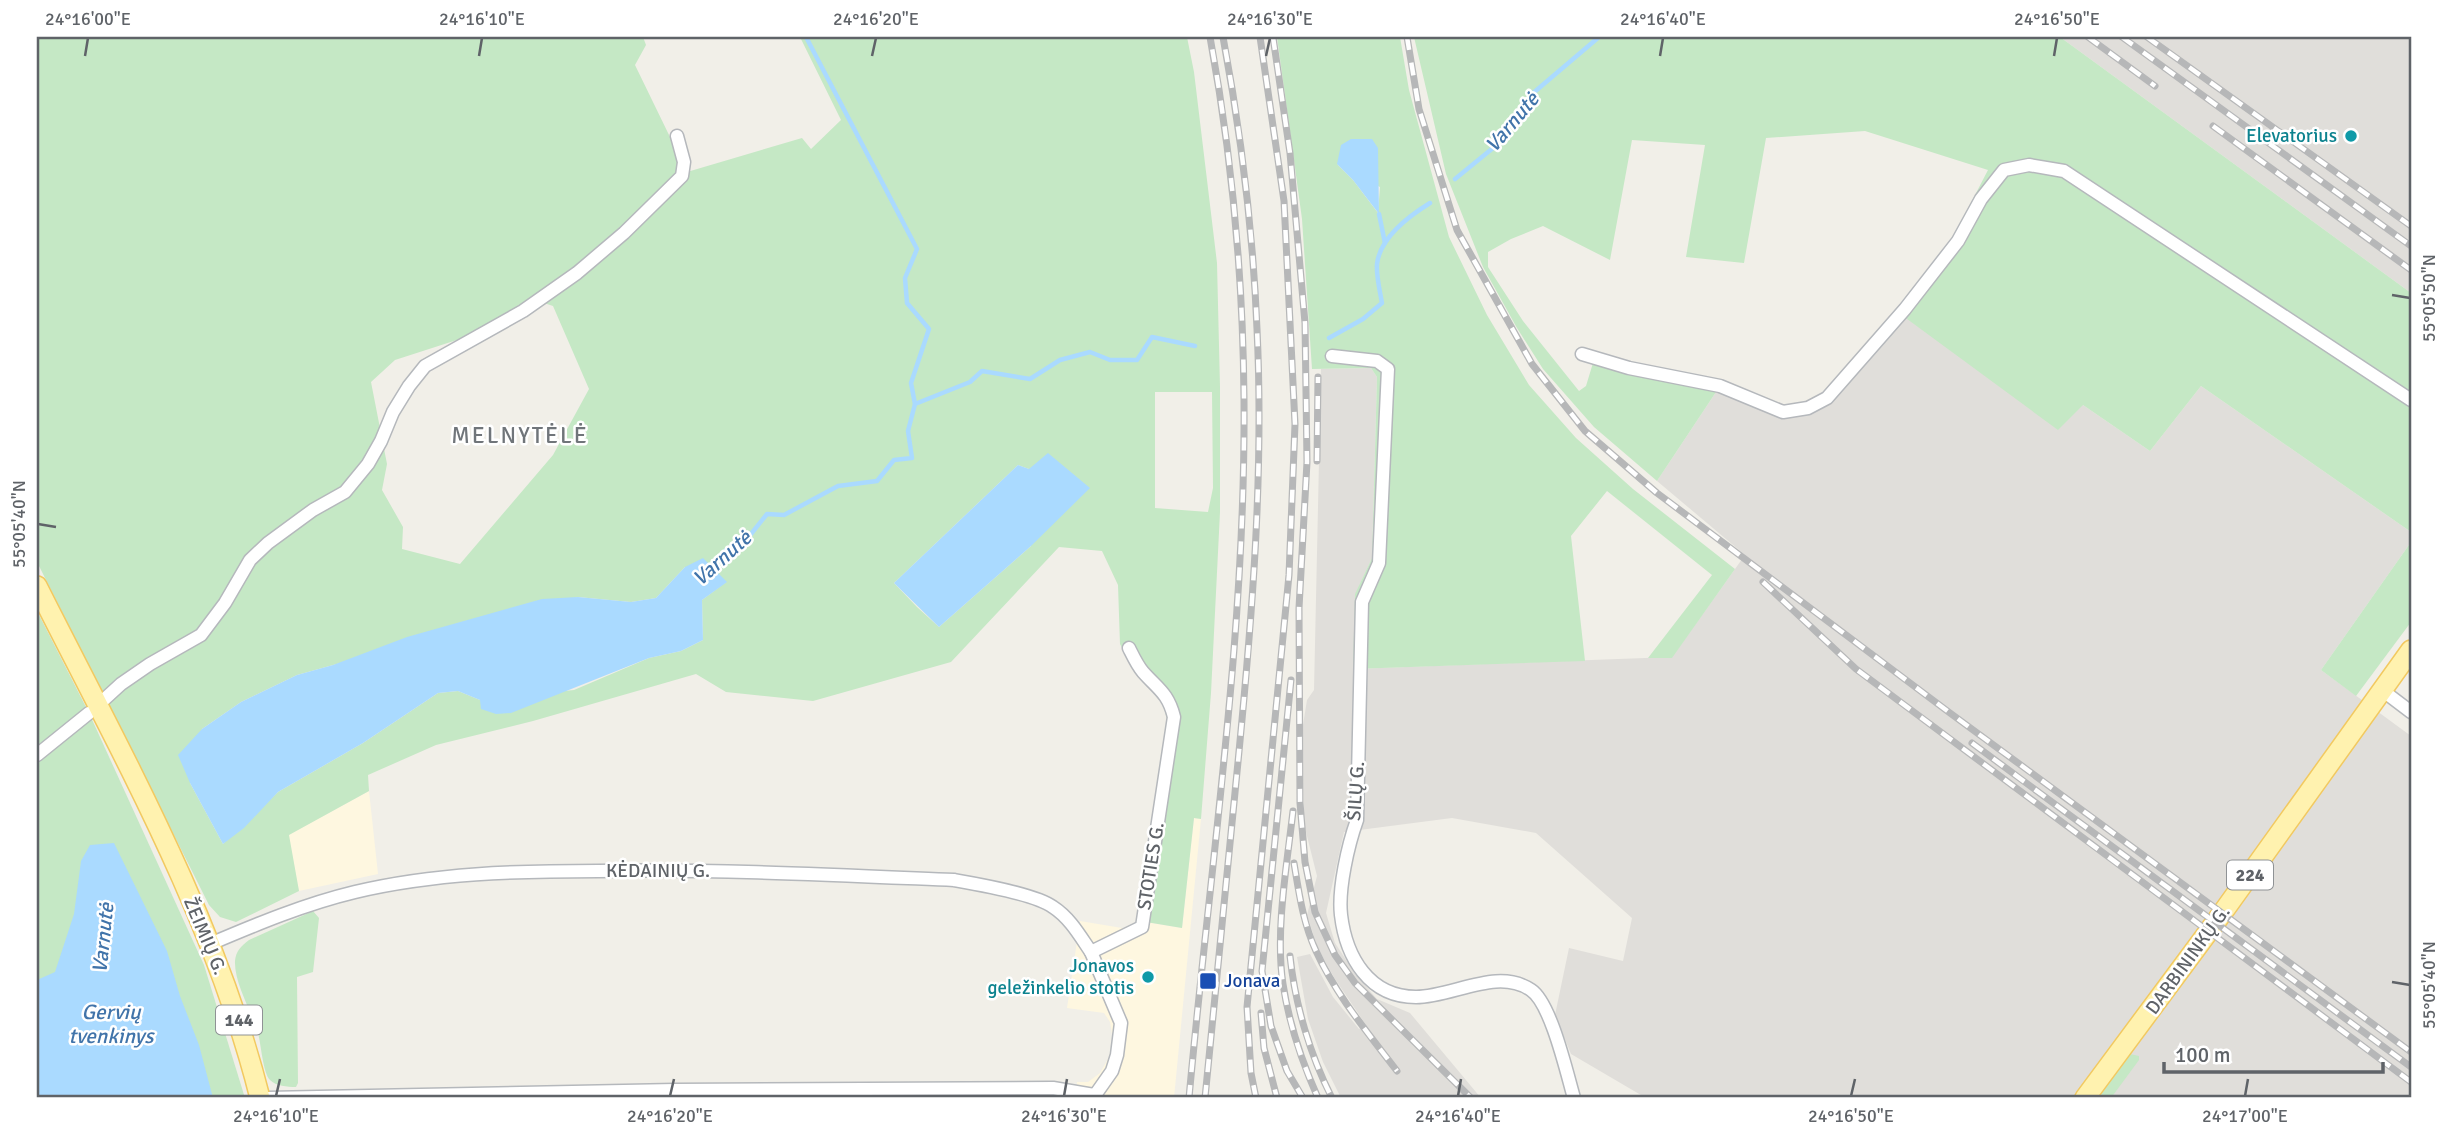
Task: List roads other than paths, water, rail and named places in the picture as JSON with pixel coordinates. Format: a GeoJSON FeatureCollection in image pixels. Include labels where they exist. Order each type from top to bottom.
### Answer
{"type":"FeatureCollection","features":[{"type":"Feature","properties":{"kind":"main road","name":"144"},"geometry":{"type":"LineString","coordinates":[[37,586],[93,710]]}},
{"type":"Feature","properties":{"kind":"main road","name":"DARBININKŲ G."},"geometry":{"type":"LineString","coordinates":[[2085,1098],[2223,912],[2411,650]]}},
{"type":"Feature","properties":{"kind":"main road","name":"ŽEIMIŲ G."},"geometry":{"type":"LineString","coordinates":[[93,710],[170,855],[210,944],[237,1015],[260,1098]]}},
{"type":"Feature","properties":{"kind":"street"},"geometry":{"type":"LineString","coordinates":[[37,755],[121,684],[201,635],[225,603],[250,560],[313,510],[345,492],[368,464],[398,403],[425,366],[523,311],[577,273],[624,233],[682,176],[684,162],[677,136]]}},
{"type":"Feature","properties":{"kind":"street"},"geometry":{"type":"LineString","coordinates":[[1582,354],[1629,368],[1720,386],[1783,412],[1808,408],[1828,398],[1905,309],[1958,241],[1981,199],[2004,170],[2029,165],[2064,172],[2073,177],[2411,400]]}},
{"type":"Feature","properties":{"kind":"street","name":"ŠILŲ G."},"geometry":{"type":"LineString","coordinates":[[1332,356],[1377,360],[1388,369],[1379,563],[1362,602],[1357,820],[1347,849],[1341,913],[1349,950],[1367,979],[1389,993],[1417,997],[1507,981],[1533,990],[1552,1023],[1574,1098]]}},
{"type":"Feature","properties":{"kind":"street","name":"STOTIES G."},"geometry":{"type":"LineString","coordinates":[[1091,952],[1142,927],[1174,717],[1162,690],[1142,671],[1129,648]]}},
{"type":"Feature","properties":{"kind":"street"},"geometry":{"type":"LineString","coordinates":[[2382,690],[2411,712]]}},
{"type":"Feature","properties":{"kind":"street","name":"KĖDAINIŲ G."},"geometry":{"type":"LineString","coordinates":[[210,944],[315,902],[358,891],[474,874],[659,870],[954,880],[996,888],[1051,905],[1068,920],[1091,952]]}},
{"type":"Feature","properties":{"kind":"street"},"geometry":{"type":"LineString","coordinates":[[267,1098],[621,1091],[1039,1088],[1093,1096],[1112,1071],[1121,1023],[1091,952]]}},
{"type":"Feature","properties":{"kind":"water"},"geometry":{"type":"Polygon","coordinates":[[[1351,139],[1372,139],[1378,148],[1379,214],[1337,164],[1341,145],[1351,139]]]}},
{"type":"Feature","properties":{"kind":"water"},"geometry":{"type":"Polygon","coordinates":[[[1048,453],[1090,488],[1031,546],[939,627],[894,583],[1018,465],[1029,469],[1048,453]]]}},
{"type":"Feature","properties":{"kind":"water"},"geometry":{"type":"Polygon","coordinates":[[[703,558],[727,582],[702,600],[703,640],[681,651],[649,658],[511,713],[496,714],[481,709],[480,700],[458,691],[438,693],[363,743],[278,792],[244,828],[223,844],[178,755],[202,729],[241,702],[297,675],[333,665],[407,637],[542,599],[578,597],[631,602],[656,598],[685,567],[703,558]]]}},
{"type":"Feature","properties":{"kind":"water","name":"Gervių tvenkinys"},"geometry":{"type":"Polygon","coordinates":[[[114,843],[167,951],[180,996],[199,1045],[213,1098],[37,1098],[37,980],[55,972],[74,914],[81,861],[90,845],[114,843]]]}},
{"type":"Feature","properties":{"kind":"waterway"},"geometry":{"type":"LineString","coordinates":[[806,37],[917,249],[905,278],[907,303],[929,329],[911,383],[915,404]]}},
{"type":"Feature","properties":{"kind":"waterway","name":"Varnutė"},"geometry":{"type":"LineString","coordinates":[[1455,179],[1493,148],[1532,94],[1599,37]]}},
{"type":"Feature","properties":{"kind":"waterway","name":"Varnutė"},"geometry":{"type":"LineString","coordinates":[[1329,338],[1363,319],[1382,303],[1377,269],[1379,254],[1397,228],[1430,203]]}},
{"type":"Feature","properties":{"kind":"waterway"},"geometry":{"type":"LineString","coordinates":[[1379,214],[1385,243]]}},
{"type":"Feature","properties":{"kind":"waterway","name":"Varnutė"},"geometry":{"type":"LineString","coordinates":[[709,570],[727,549],[747,539],[767,514],[784,515],[838,486],[877,481],[894,460],[912,458],[908,431],[915,404],[970,382],[982,371],[1030,379],[1060,360],[1090,352],[1110,360],[1137,360],[1152,337],[1195,346]]}},
{"type":"Feature","properties":{"kind":"railway"},"geometry":{"type":"LineString","coordinates":[[1189,1098],[1233,662],[1243,487],[1244,399],[1239,262],[1230,172],[1210,37]]}},
{"type":"Feature","properties":{"kind":"railway"},"geometry":{"type":"LineString","coordinates":[[1205,1098],[1248,654],[1259,438],[1253,256],[1241,146],[1223,37]]}},
{"type":"Feature","properties":{"kind":"railway"},"geometry":{"type":"LineString","coordinates":[[1256,1098],[1251,1073],[1247,1007],[1289,575],[1295,424],[1284,201],[1260,37]]}},
{"type":"Feature","properties":{"kind":"railway"},"geometry":{"type":"LineString","coordinates":[[1273,37],[1290,153],[1305,323],[1307,462],[1299,608],[1300,803],[1305,862],[1315,912],[1335,955],[1355,983],[1471,1098]]}},
{"type":"Feature","properties":{"kind":"railway"},"geometry":{"type":"LineString","coordinates":[[1407,37],[1419,109],[1457,230],[1532,364],[1585,431],[1657,493],[1950,713],[2411,1052]]}},
{"type":"Feature","properties":{"kind":"railway"},"geometry":{"type":"LineString","coordinates":[[2088,37],[2155,86]]}},
{"type":"Feature","properties":{"kind":"railway"},"geometry":{"type":"LineString","coordinates":[[2122,37],[2411,246]]}},
{"type":"Feature","properties":{"kind":"railway"},"geometry":{"type":"LineString","coordinates":[[2147,37],[2411,226]]}},
{"type":"Feature","properties":{"kind":"railway"},"geometry":{"type":"LineString","coordinates":[[2213,126],[2411,270]]}},
{"type":"Feature","properties":{"kind":"railway"},"geometry":{"type":"LineString","coordinates":[[1317,461],[1318,377]]}},
{"type":"Feature","properties":{"kind":"railway"},"geometry":{"type":"LineString","coordinates":[[1763,582],[1856,669],[2411,1082]]}},
{"type":"Feature","properties":{"kind":"railway"},"geometry":{"type":"LineString","coordinates":[[1291,680],[1262,971],[1271,1026],[1287,1071],[1303,1098]]}},
{"type":"Feature","properties":{"kind":"railway"},"geometry":{"type":"LineString","coordinates":[[1972,743],[2411,1067]]}},
{"type":"Feature","properties":{"kind":"railway"},"geometry":{"type":"LineString","coordinates":[[1293,811],[1283,898],[1281,964],[1292,1028],[1318,1098]]}},
{"type":"Feature","properties":{"kind":"railway"},"geometry":{"type":"LineString","coordinates":[[1294,863],[1302,908],[1316,951],[1353,1013],[1397,1071]]}},
{"type":"Feature","properties":{"kind":"railway"},"geometry":{"type":"LineString","coordinates":[[1290,956],[1305,1029],[1332,1098]]}},
{"type":"Feature","properties":{"kind":"railway"},"geometry":{"type":"LineString","coordinates":[[1261,1013],[1264,1048],[1277,1098]]}},
{"type":"Feature","properties":{"kind":"place","name":"Elevatorius"},"geometry":{"type":"Point","coordinates":[2351,136]}},
{"type":"Feature","properties":{"kind":"place","name":"Jonavos geležinkelio stotis"},"geometry":{"type":"Point","coordinates":[1148,977]}},
{"type":"Feature","properties":{"kind":"place","name":"Jonava"},"geometry":{"type":"Point","coordinates":[1208,981]}},
{"type":"Feature","properties":{"kind":"district","name":"MELNYTĖLĖ"},"geometry":{"type":"Point","coordinates":[520,435]}}]}
